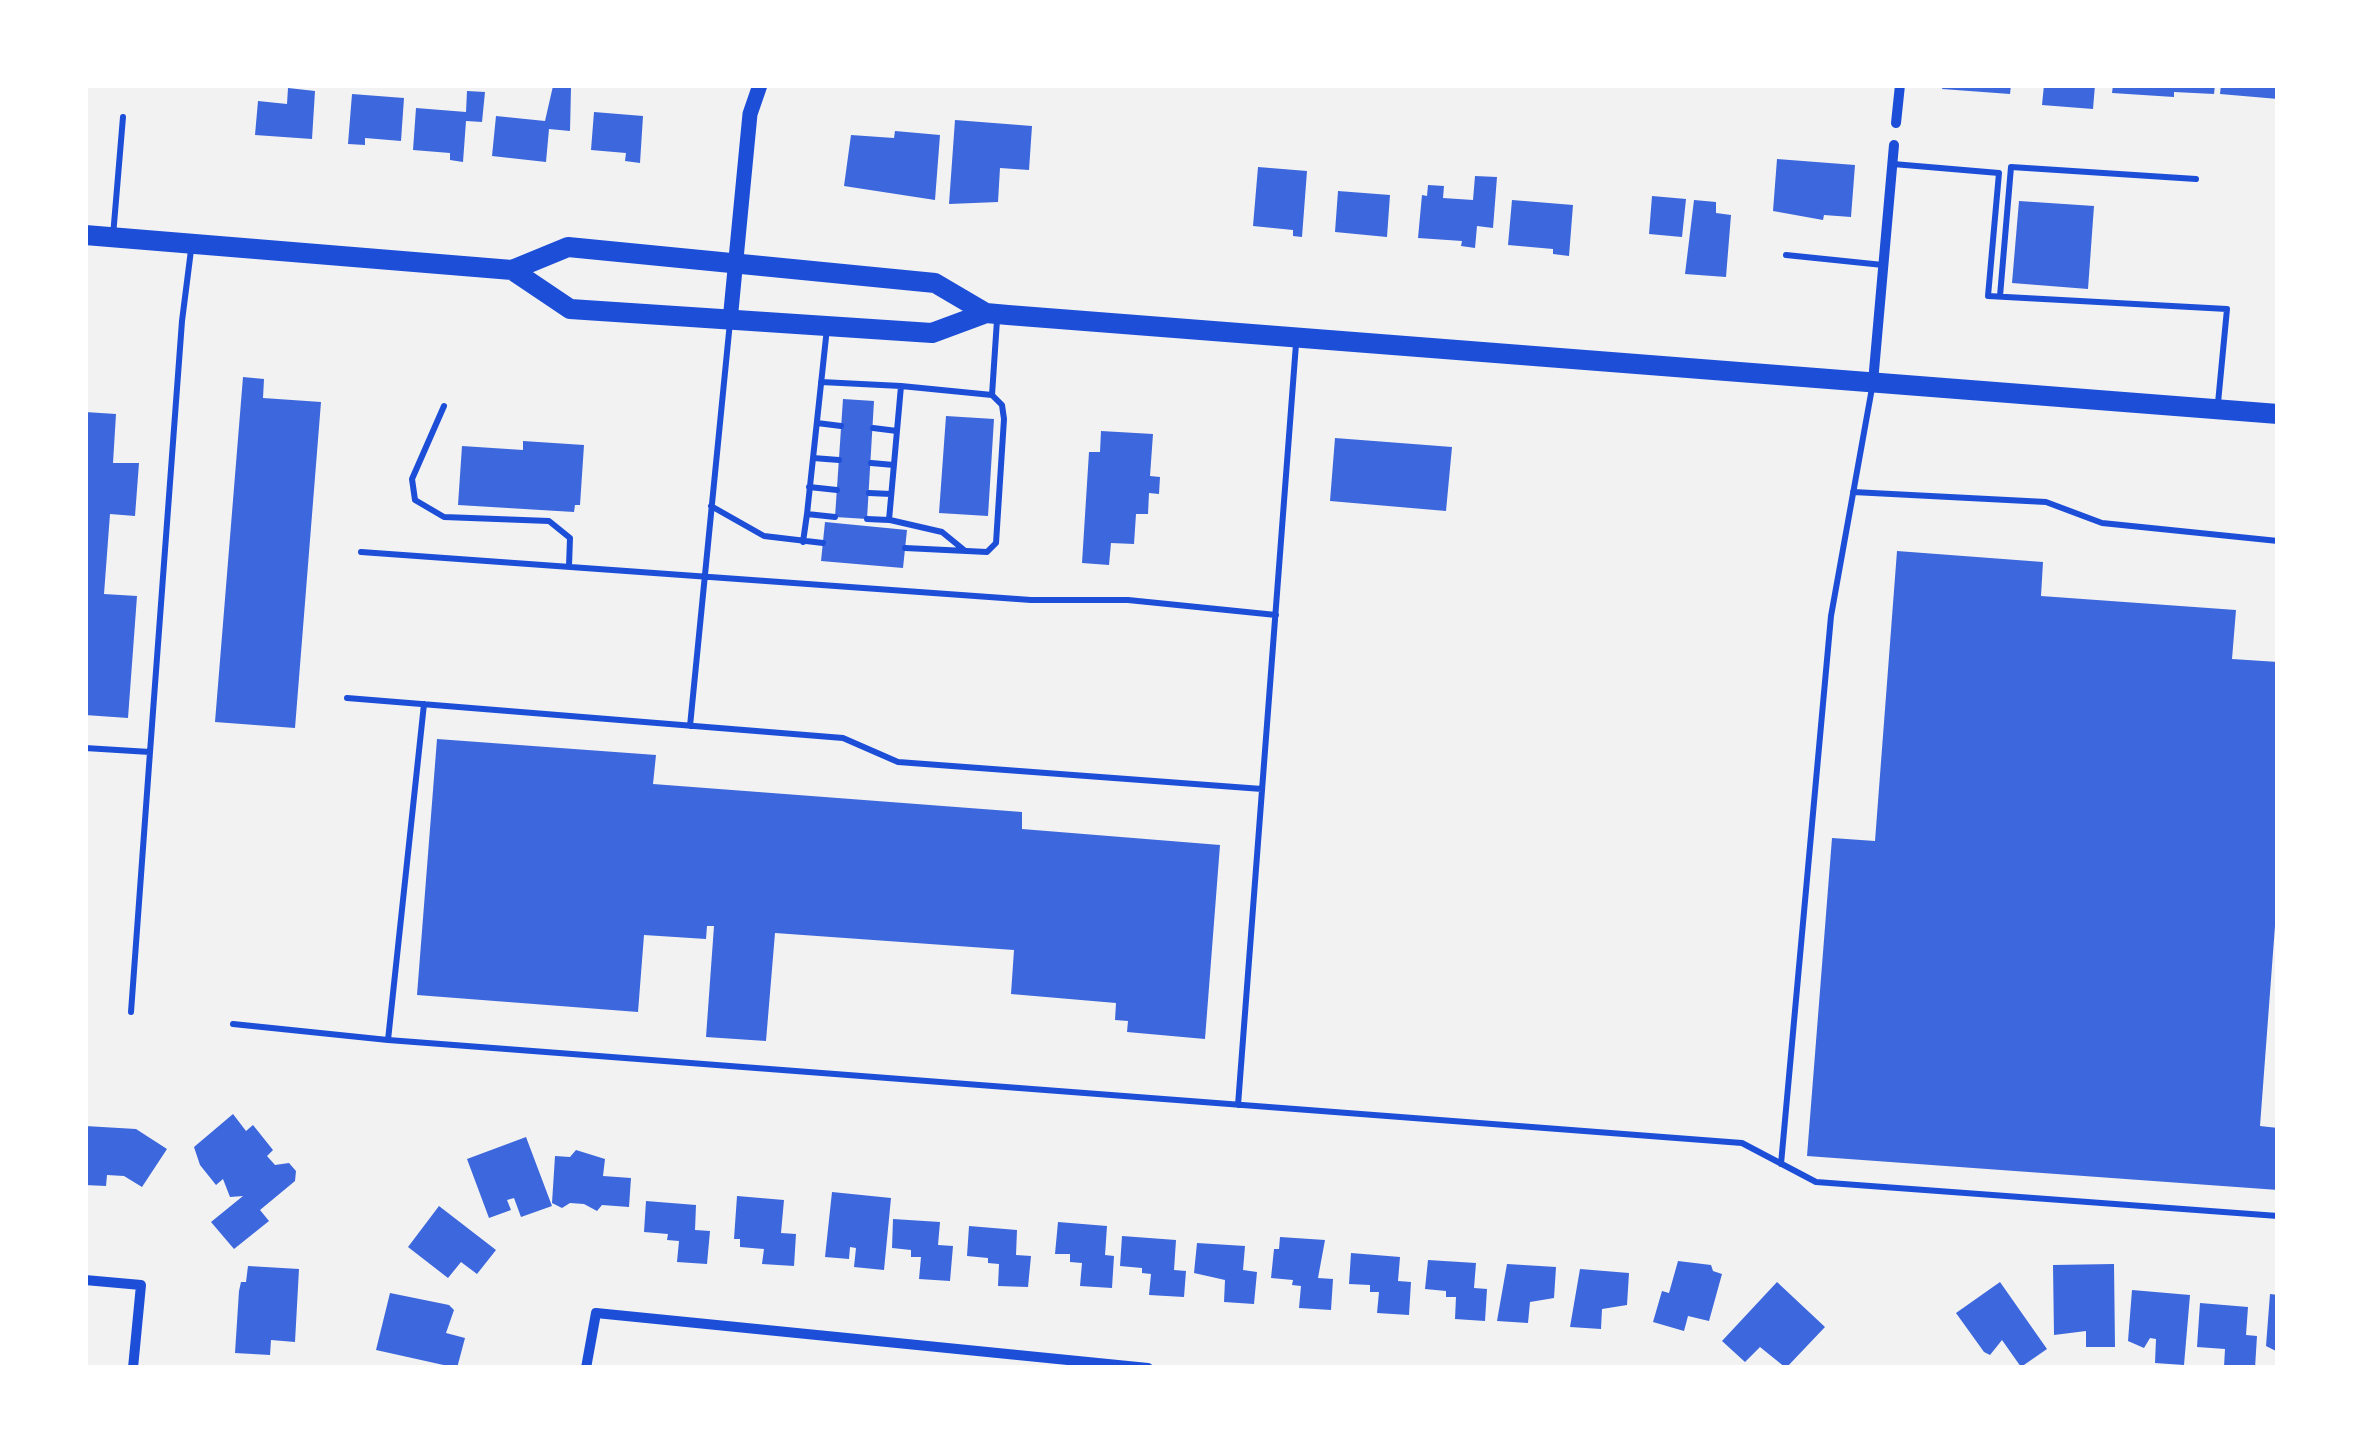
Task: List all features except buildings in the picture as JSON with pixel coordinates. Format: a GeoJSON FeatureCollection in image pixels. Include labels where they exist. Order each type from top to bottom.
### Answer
{"type":"FeatureCollection","features":[{"type":"Feature","properties":{"kind":"main road"},"geometry":{"type":"LineString","coordinates":[[85,235],[512,270],[568,247],[736,261],[935,283],[992,313]]}},
{"type":"Feature","properties":{"kind":"main road"},"geometry":{"type":"LineString","coordinates":[[512,270],[570,308],[932,333],[992,313],[2278,414]]}},
{"type":"Feature","properties":{"kind":"street"},"geometry":{"type":"LineString","coordinates":[[730,321],[750,114],[760,85]]}},
{"type":"Feature","properties":{"kind":"street"},"geometry":{"type":"LineString","coordinates":[[1896,123],[1900,85]]}},
{"type":"Feature","properties":{"kind":"street"},"geometry":{"type":"LineString","coordinates":[[1873,382],[1894,145]]}},
{"type":"Feature","properties":{"kind":"street"},"geometry":{"type":"LineString","coordinates":[[85,1280],[141,1285],[134,1368]]}},
{"type":"Feature","properties":{"kind":"street"},"geometry":{"type":"LineString","coordinates":[[586,1368],[596,1313],[984,1355],[1148,1368]]}},
{"type":"Feature","properties":{"kind":"street"},"geometry":{"type":"LineString","coordinates":[[981,1368],[984,1355]]}},
{"type":"Feature","properties":{"kind":"lane"},"geometry":{"type":"LineString","coordinates":[[113,237],[123,117]]}},
{"type":"Feature","properties":{"kind":"lane"},"geometry":{"type":"LineString","coordinates":[[1892,164],[1999,173],[1988,296],[2227,309],[2217,409]]}},
{"type":"Feature","properties":{"kind":"lane"},"geometry":{"type":"LineString","coordinates":[[2000,296],[2011,167],[2196,179]]}},
{"type":"Feature","properties":{"kind":"lane"},"geometry":{"type":"LineString","coordinates":[[131,1012],[182,321],[192,244]]}},
{"type":"Feature","properties":{"kind":"lane"},"geometry":{"type":"LineString","coordinates":[[1786,255],[1883,265]]}},
{"type":"Feature","properties":{"kind":"lane"},"geometry":{"type":"LineString","coordinates":[[992,313],[992,395]]}},
{"type":"Feature","properties":{"kind":"lane"},"geometry":{"type":"LineString","coordinates":[[690,726],[730,321]]}},
{"type":"Feature","properties":{"kind":"lane"},"geometry":{"type":"LineString","coordinates":[[802,542],[827,327]]}},
{"type":"Feature","properties":{"kind":"lane"},"geometry":{"type":"LineString","coordinates":[[1238,1104],[1296,337]]}},
{"type":"Feature","properties":{"kind":"lane"},"geometry":{"type":"LineString","coordinates":[[821,382],[992,395],[1002,405],[996,544],[987,552],[905,548]]}},
{"type":"Feature","properties":{"kind":"lane"},"geometry":{"type":"LineString","coordinates":[[1781,1164],[1831,616],[1873,382]]}},
{"type":"Feature","properties":{"kind":"lane"},"geometry":{"type":"LineString","coordinates":[[890,520],[901,386]]}},
{"type":"Feature","properties":{"kind":"lane"},"geometry":{"type":"LineString","coordinates":[[444,406],[412,479],[416,500],[444,517],[549,522],[570,538],[569,566]]}},
{"type":"Feature","properties":{"kind":"lane"},"geometry":{"type":"LineString","coordinates":[[816,423],[841,426]]}},
{"type":"Feature","properties":{"kind":"lane"},"geometry":{"type":"LineString","coordinates":[[873,428],[897,431]]}},
{"type":"Feature","properties":{"kind":"lane"},"geometry":{"type":"LineString","coordinates":[[813,458],[839,460]]}},
{"type":"Feature","properties":{"kind":"lane"},"geometry":{"type":"LineString","coordinates":[[871,463],[894,465]]}},
{"type":"Feature","properties":{"kind":"lane"},"geometry":{"type":"LineString","coordinates":[[809,488],[837,490]]}},
{"type":"Feature","properties":{"kind":"lane"},"geometry":{"type":"LineString","coordinates":[[1853,492],[2046,502],[2102,524],[2278,541]]}},
{"type":"Feature","properties":{"kind":"lane"},"geometry":{"type":"LineString","coordinates":[[869,493],[891,494]]}},
{"type":"Feature","properties":{"kind":"lane"},"geometry":{"type":"LineString","coordinates":[[711,506],[764,536],[823,544]]}},
{"type":"Feature","properties":{"kind":"lane"},"geometry":{"type":"LineString","coordinates":[[806,514],[836,517]]}},
{"type":"Feature","properties":{"kind":"lane"},"geometry":{"type":"LineString","coordinates":[[867,519],[942,532],[965,551]]}},
{"type":"Feature","properties":{"kind":"lane"},"geometry":{"type":"LineString","coordinates":[[362,552],[1031,600],[1128,600],[1276,615]]}},
{"type":"Feature","properties":{"kind":"lane"},"geometry":{"type":"LineString","coordinates":[[347,698],[843,738],[898,762],[1262,789]]}},
{"type":"Feature","properties":{"kind":"lane"},"geometry":{"type":"LineString","coordinates":[[388,1040],[424,704]]}},
{"type":"Feature","properties":{"kind":"lane"},"geometry":{"type":"LineString","coordinates":[[85,748],[150,752]]}},
{"type":"Feature","properties":{"kind":"lane"},"geometry":{"type":"LineString","coordinates":[[233,1024],[388,1040],[1742,1143],[1816,1182],[2278,1216]]}}]}
